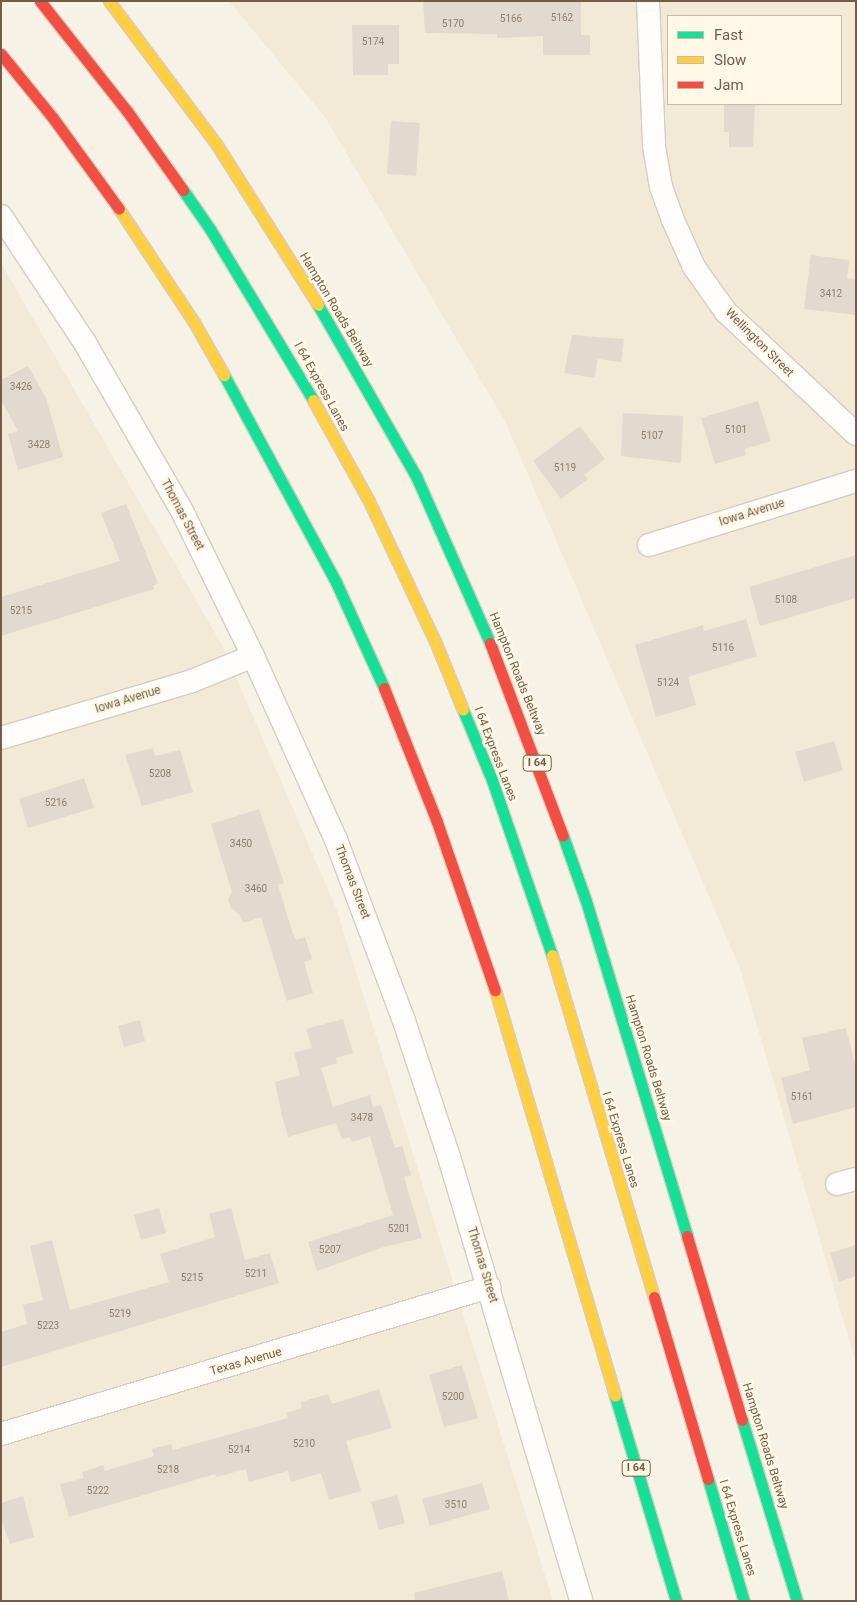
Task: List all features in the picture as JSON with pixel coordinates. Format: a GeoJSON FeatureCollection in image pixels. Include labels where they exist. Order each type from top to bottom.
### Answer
{"type":"FeatureCollection","features":[{"type":"Feature","properties":{"kind":"highway","name":"I 64 Express Lanes"},"geometry":{"type":"LineString","coordinates":[[40,1],[127,111],[216,237],[288,355],[369,501],[435,641],[492,780],[540,915],[744,1601]]}},
{"type":"Feature","properties":{"kind":"highway","name":"Hampton Roads Beltway"},"geometry":{"type":"LineString","coordinates":[[109,1],[217,145],[347,352],[416,476],[476,606],[533,751],[586,900],[797,1601]]}},
{"type":"Feature","properties":{"kind":"highway","name":"I 64"},"geometry":{"type":"LineString","coordinates":[[1,54],[53,118],[123,215],[195,324],[274,462],[336,582],[382,683],[437,822],[487,963],[676,1601]]}},
{"type":"Feature","properties":{"kind":"street","name":"Wellington Street"},"geometry":{"type":"LineString","coordinates":[[648,1],[654,146],[661,187],[672,218],[694,267],[726,312],[856,434]]}},
{"type":"Feature","properties":{"kind":"street","name":"Thomas Street"},"geometry":{"type":"LineString","coordinates":[[1,216],[85,343],[182,511],[253,656],[336,840],[403,1018],[489,1287],[581,1601]]}},
{"type":"Feature","properties":{"kind":"street","name":"Iowa Avenue"},"geometry":{"type":"LineString","coordinates":[[649,545],[856,481]]}},
{"type":"Feature","properties":{"kind":"street","name":"Iowa Avenue"},"geometry":{"type":"LineString","coordinates":[[1,738],[192,681],[253,656]]}},
{"type":"Feature","properties":{"kind":"street","name":"Texas Avenue"},"geometry":{"type":"LineString","coordinates":[[1,1434],[489,1287]]}},
{"type":"Feature","properties":{"kind":"shaded area"},"geometry":{"type":"Polygon","coordinates":[[[229,1],[856,1],[856,1363],[741,971],[505,421],[325,117],[229,1]]]}},
{"type":"Feature","properties":{"kind":"shaded area"},"geometry":{"type":"Polygon","coordinates":[[[1,263],[222,645],[336,908],[553,1601],[1,1601],[1,263]]]}},
{"type":"Feature","properties":{"kind":"building"},"geometry":{"type":"Polygon","coordinates":[[[423,1],[581,1],[581,35],[590,35],[590,55],[543,55],[543,36],[497,38],[497,34],[425,33],[423,1]]]}},
{"type":"Feature","properties":{"kind":"building"},"geometry":{"type":"Polygon","coordinates":[[[352,25],[399,25],[399,64],[388,64],[388,75],[353,75],[352,25]]]}},
{"type":"Feature","properties":{"kind":"building"},"geometry":{"type":"Polygon","coordinates":[[[724,105],[755,105],[753,147],[729,147],[729,132],[724,132],[724,105]]]}},
{"type":"Feature","properties":{"kind":"building"},"geometry":{"type":"Polygon","coordinates":[[[391,121],[420,123],[416,176],[387,174],[391,121]]]}},
{"type":"Feature","properties":{"kind":"building"},"geometry":{"type":"Polygon","coordinates":[[[811,255],[849,260],[847,278],[856,279],[856,315],[804,309],[811,255]]]}},
{"type":"Feature","properties":{"kind":"building"},"geometry":{"type":"Polygon","coordinates":[[[572,335],[624,339],[621,362],[598,359],[598,356],[595,378],[564,373],[572,335]]]}},
{"type":"Feature","properties":{"kind":"building"},"geometry":{"type":"Polygon","coordinates":[[[28,366],[46,398],[63,457],[18,470],[8,434],[18,431],[1,400],[1,380],[28,366]]]}},
{"type":"Feature","properties":{"kind":"building"},"geometry":{"type":"Polygon","coordinates":[[[758,401],[771,441],[745,449],[746,455],[715,464],[701,418],[758,401]]]}},
{"type":"Feature","properties":{"kind":"building"},"geometry":{"type":"Polygon","coordinates":[[[623,413],[683,416],[681,463],[621,456],[623,413]]]}},
{"type":"Feature","properties":{"kind":"building"},"geometry":{"type":"Polygon","coordinates":[[[580,426],[605,459],[584,475],[588,479],[561,499],[533,461],[580,426]]]}},
{"type":"Feature","properties":{"kind":"building"},"geometry":{"type":"Polygon","coordinates":[[[126,504],[158,583],[153,586],[154,589],[1,636],[1,597],[120,561],[101,513],[126,504]]]}},
{"type":"Feature","properties":{"kind":"building"},"geometry":{"type":"Polygon","coordinates":[[[856,555],[856,598],[760,626],[749,587],[856,555]]]}},
{"type":"Feature","properties":{"kind":"building"},"geometry":{"type":"Polygon","coordinates":[[[746,619],[757,656],[688,677],[696,705],[656,717],[635,645],[703,625],[704,631],[746,619]]]}},
{"type":"Feature","properties":{"kind":"building"},"geometry":{"type":"Polygon","coordinates":[[[834,741],[843,770],[804,782],[795,752],[834,741]]]}},
{"type":"Feature","properties":{"kind":"building"},"geometry":{"type":"Polygon","coordinates":[[[153,748],[155,756],[180,750],[193,792],[142,806],[125,755],[153,748]]]}},
{"type":"Feature","properties":{"kind":"building"},"geometry":{"type":"Polygon","coordinates":[[[84,778],[94,808],[28,828],[19,799],[84,778]]]}},
{"type":"Feature","properties":{"kind":"building"},"geometry":{"type":"Polygon","coordinates":[[[259,809],[284,883],[278,885],[292,931],[296,940],[305,937],[312,959],[304,962],[313,993],[287,1001],[261,917],[243,923],[240,915],[231,908],[228,900],[232,892],[211,824],[259,809]]]}},
{"type":"Feature","properties":{"kind":"building"},"geometry":{"type":"Polygon","coordinates":[[[343,1019],[353,1053],[336,1058],[337,1063],[321,1068],[333,1107],[370,1095],[373,1107],[381,1105],[395,1148],[402,1146],[411,1175],[404,1177],[422,1238],[384,1247],[317,1271],[308,1242],[393,1215],[370,1136],[352,1142],[350,1137],[342,1139],[336,1123],[288,1137],[281,1112],[275,1082],[300,1075],[294,1053],[312,1048],[306,1029],[343,1019]]]}},
{"type":"Feature","properties":{"kind":"building"},"geometry":{"type":"Polygon","coordinates":[[[140,1020],[145,1041],[124,1047],[118,1026],[140,1020]]]}},
{"type":"Feature","properties":{"kind":"building"},"geometry":{"type":"Polygon","coordinates":[[[846,1028],[856,1068],[856,1107],[793,1124],[781,1078],[810,1070],[802,1038],[846,1028]]]}},
{"type":"Feature","properties":{"kind":"building"},"geometry":{"type":"Polygon","coordinates":[[[159,1208],[166,1233],[141,1240],[134,1215],[159,1208]]]}},
{"type":"Feature","properties":{"kind":"building"},"geometry":{"type":"Polygon","coordinates":[[[231,1208],[245,1260],[270,1253],[279,1283],[1,1367],[1,1332],[27,1324],[23,1305],[43,1300],[30,1246],[52,1240],[70,1310],[169,1282],[160,1254],[215,1237],[209,1214],[231,1208]]]}},
{"type":"Feature","properties":{"kind":"building"},"geometry":{"type":"Polygon","coordinates":[[[856,1245],[856,1276],[839,1282],[830,1253],[856,1245]]]}},
{"type":"Feature","properties":{"kind":"building"},"geometry":{"type":"Polygon","coordinates":[[[462,1365],[478,1418],[444,1427],[429,1375],[462,1365]]]}},
{"type":"Feature","properties":{"kind":"building"},"geometry":{"type":"Polygon","coordinates":[[[379,1389],[392,1428],[346,1441],[361,1491],[329,1500],[321,1473],[291,1482],[288,1471],[249,1482],[246,1469],[216,1477],[215,1474],[69,1517],[60,1484],[84,1478],[82,1472],[103,1465],[105,1471],[154,1456],[152,1449],[171,1444],[173,1450],[288,1418],[286,1413],[302,1408],[301,1402],[328,1394],[332,1404],[379,1389]]]}},
{"type":"Feature","properties":{"kind":"building"},"geometry":{"type":"Polygon","coordinates":[[[482,1483],[490,1509],[430,1526],[422,1499],[482,1483]]]}},
{"type":"Feature","properties":{"kind":"building"},"geometry":{"type":"Polygon","coordinates":[[[397,1495],[405,1523],[379,1530],[371,1502],[397,1495]]]}},
{"type":"Feature","properties":{"kind":"building"},"geometry":{"type":"Polygon","coordinates":[[[23,1496],[34,1537],[10,1544],[1,1519],[1,1503],[23,1496]]]}},
{"type":"Feature","properties":{"kind":"building"},"geometry":{"type":"Polygon","coordinates":[[[502,1571],[509,1601],[415,1601],[414,1593],[502,1571]]]}},
{"type":"Feature","properties":{"kind":"traffic: fast"},"geometry":{"type":"LineString","coordinates":[[183,190],[210,229],[313,400]]}},
{"type":"Feature","properties":{"kind":"traffic: fast"},"geometry":{"type":"LineString","coordinates":[[318,305],[416,476],[490,643]]}},
{"type":"Feature","properties":{"kind":"traffic: fast"},"geometry":{"type":"LineString","coordinates":[[224,375],[336,582],[384,688]]}},
{"type":"Feature","properties":{"kind":"traffic: fast"},"geometry":{"type":"LineString","coordinates":[[463,710],[492,780],[552,955]]}},
{"type":"Feature","properties":{"kind":"traffic: fast"},"geometry":{"type":"LineString","coordinates":[[563,836],[586,901],[687,1236]]}},
{"type":"Feature","properties":{"kind":"traffic: fast"},"geometry":{"type":"LineString","coordinates":[[615,1396],[676,1601]]}},
{"type":"Feature","properties":{"kind":"traffic: fast"},"geometry":{"type":"LineString","coordinates":[[742,1420],[797,1601]]}},
{"type":"Feature","properties":{"kind":"traffic: fast"},"geometry":{"type":"LineString","coordinates":[[708,1479],[744,1601]]}},
{"type":"Feature","properties":{"kind":"traffic: slow"},"geometry":{"type":"LineString","coordinates":[[109,1],[217,145],[318,305]]}},
{"type":"Feature","properties":{"kind":"traffic: slow"},"geometry":{"type":"LineString","coordinates":[[119,209],[195,324],[224,375]]}},
{"type":"Feature","properties":{"kind":"traffic: slow"},"geometry":{"type":"LineString","coordinates":[[313,400],[369,501],[435,641],[463,710]]}},
{"type":"Feature","properties":{"kind":"traffic: slow"},"geometry":{"type":"LineString","coordinates":[[552,955],[654,1297]]}},
{"type":"Feature","properties":{"kind":"traffic: slow"},"geometry":{"type":"LineString","coordinates":[[495,990],[615,1396]]}},
{"type":"Feature","properties":{"kind":"traffic: jam"},"geometry":{"type":"LineString","coordinates":[[40,1],[127,111],[183,190]]}},
{"type":"Feature","properties":{"kind":"traffic: jam"},"geometry":{"type":"LineString","coordinates":[[1,54],[53,118],[119,209]]}},
{"type":"Feature","properties":{"kind":"traffic: jam"},"geometry":{"type":"LineString","coordinates":[[490,643],[563,836]]}},
{"type":"Feature","properties":{"kind":"traffic: jam"},"geometry":{"type":"LineString","coordinates":[[384,688],[437,822],[495,990]]}},
{"type":"Feature","properties":{"kind":"traffic: jam"},"geometry":{"type":"LineString","coordinates":[[687,1236],[742,1420]]}},
{"type":"Feature","properties":{"kind":"traffic: jam"},"geometry":{"type":"LineString","coordinates":[[654,1297],[708,1479]]}}]}
